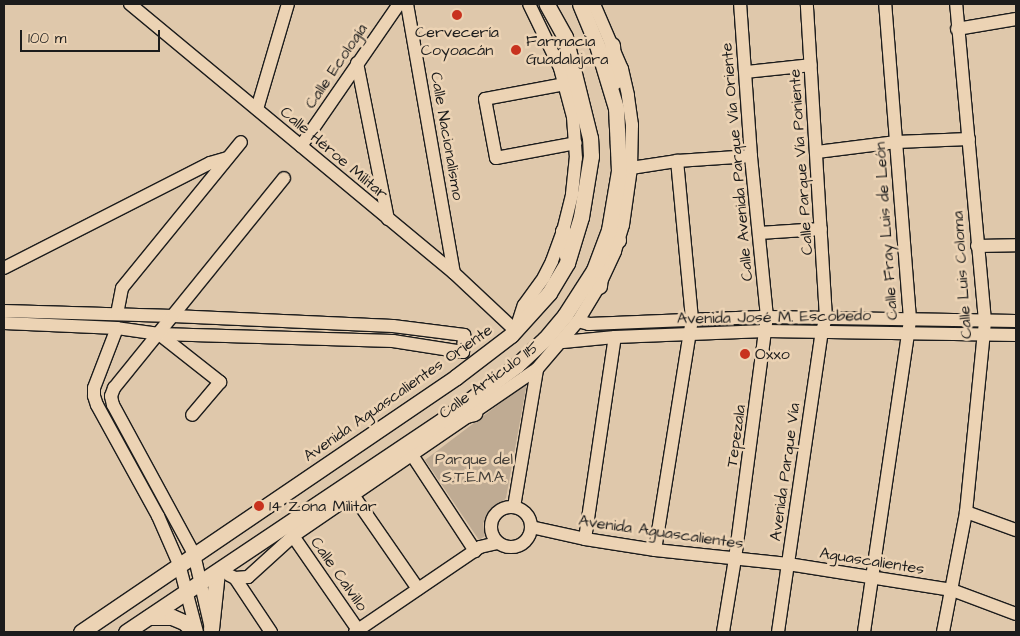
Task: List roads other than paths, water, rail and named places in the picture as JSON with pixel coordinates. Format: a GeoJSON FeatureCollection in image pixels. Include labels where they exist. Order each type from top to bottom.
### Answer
{"type":"FeatureCollection","features":[{"type":"Feature","properties":{"kind":"main road","name":"Avenida Aguascalientes Oriente"},"geometry":{"type":"LineString","coordinates":[[81,632],[456,377],[515,330],[549,293],[567,263],[581,217],[591,156],[590,138],[565,37],[547,4]]}},
{"type":"Feature","properties":{"kind":"main road"},"geometry":{"type":"LineString","coordinates":[[580,4],[597,45],[616,108]]}},
{"type":"Feature","properties":{"kind":"main road"},"geometry":{"type":"LineString","coordinates":[[126,632],[444,420],[517,365],[545,339],[565,315],[594,270],[610,230],[619,172],[612,45]]}},
{"type":"Feature","properties":{"kind":"main road"},"geometry":{"type":"LineString","coordinates":[[566,87],[591,156]]}},
{"type":"Feature","properties":{"kind":"main road"},"geometry":{"type":"LineString","coordinates":[[563,231],[567,263]]}},
{"type":"Feature","properties":{"kind":"main road"},"geometry":{"type":"LineString","coordinates":[[602,250],[618,240]]}},
{"type":"Feature","properties":{"kind":"main road"},"geometry":{"type":"LineString","coordinates":[[599,286],[602,250]]}},
{"type":"Feature","properties":{"kind":"main road"},"geometry":{"type":"LineString","coordinates":[[444,420],[474,413]]}},
{"type":"Feature","properties":{"kind":"main road"},"geometry":{"type":"LineString","coordinates":[[149,617],[172,617],[203,631],[218,571]]}},
{"type":"Feature","properties":{"kind":"street","name":"Calle Héroe Militar"},"geometry":{"type":"LineString","coordinates":[[130,4],[454,273],[515,330]]}},
{"type":"Feature","properties":{"kind":"street"},"geometry":{"type":"LineString","coordinates":[[257,109],[288,4]]}},
{"type":"Feature","properties":{"kind":"street","name":"Calle Ecología"},"geometry":{"type":"LineString","coordinates":[[301,146],[399,4]]}},
{"type":"Feature","properties":{"kind":"street","name":"Calle Nacionalismo"},"geometry":{"type":"LineString","coordinates":[[407,4],[454,273]]}},
{"type":"Feature","properties":{"kind":"street"},"geometry":{"type":"LineString","coordinates":[[515,330],[517,320],[524,306],[544,277],[552,261],[563,231],[574,183],[576,143],[566,87],[547,37],[528,4]]}},
{"type":"Feature","properties":{"kind":"street","name":"Calle Artículo 115"},"geometry":{"type":"LineString","coordinates":[[235,578],[248,577],[293,536],[537,369],[578,321],[599,286],[618,240],[623,225],[632,168],[632,125],[622,69],[594,4]]}},
{"type":"Feature","properties":{"kind":"street","name":"Calle Avenida Parque Vía Oriente"},"geometry":{"type":"LineString","coordinates":[[740,4],[751,156],[767,317]]}},
{"type":"Feature","properties":{"kind":"street","name":"Calle Parque Vía Poniente"},"geometry":{"type":"LineString","coordinates":[[807,4],[826,318]]}},
{"type":"Feature","properties":{"kind":"street","name":"Calle Fray Luis de León"},"geometry":{"type":"LineString","coordinates":[[864,632],[910,319],[884,4]]}},
{"type":"Feature","properties":{"kind":"street","name":"Calle Luis Coloma"},"geometry":{"type":"LineString","coordinates":[[943,632],[966,512],[985,327],[956,4]]}},
{"type":"Feature","properties":{"kind":"street"},"geometry":{"type":"LineString","coordinates":[[958,29],[1016,19]]}},
{"type":"Feature","properties":{"kind":"street"},"geometry":{"type":"LineString","coordinates":[[357,63],[388,219]]}},
{"type":"Feature","properties":{"kind":"street"},"geometry":{"type":"LineString","coordinates":[[746,72],[811,65]]}},
{"type":"Feature","properties":{"kind":"street"},"geometry":{"type":"LineString","coordinates":[[566,87],[485,99],[496,158],[576,143]]}},
{"type":"Feature","properties":{"kind":"street"},"geometry":{"type":"LineString","coordinates":[[816,152],[896,142],[968,139]]}},
{"type":"Feature","properties":{"kind":"street"},"geometry":{"type":"LineString","coordinates":[[116,314],[122,288],[241,142]]}},
{"type":"Feature","properties":{"kind":"street"},"geometry":{"type":"LineString","coordinates":[[632,168],[677,161],[751,156]]}},
{"type":"Feature","properties":{"kind":"street"},"geometry":{"type":"LineString","coordinates":[[4,268],[210,164],[227,158]]}},
{"type":"Feature","properties":{"kind":"street"},"geometry":{"type":"LineString","coordinates":[[655,550],[692,318],[677,161]]}},
{"type":"Feature","properties":{"kind":"street"},"geometry":{"type":"LineString","coordinates":[[203,631],[200,583],[194,554],[113,405],[111,396],[114,388],[160,334],[284,178]]}},
{"type":"Feature","properties":{"kind":"street"},"geometry":{"type":"LineString","coordinates":[[758,233],[821,230]]}},
{"type":"Feature","properties":{"kind":"street"},"geometry":{"type":"LineString","coordinates":[[977,246],[1016,245]]}},
{"type":"Feature","properties":{"kind":"street"},"geometry":{"type":"LineString","coordinates":[[4,311],[173,316],[393,326],[464,335],[463,352],[393,341],[160,334],[117,328],[4,323]]}},
{"type":"Feature","properties":{"kind":"street","name":"Tepezala"},"geometry":{"type":"LineString","coordinates":[[735,559],[767,317]]}},
{"type":"Feature","properties":{"kind":"street","name":"Avenida José M. Escobedo"},"geometry":{"type":"LineString","coordinates":[[578,321],[598,324],[692,318],[910,319],[985,327],[1016,335]]}},
{"type":"Feature","properties":{"kind":"street","name":"Avenida Parque Vía"},"geometry":{"type":"LineString","coordinates":[[778,632],[822,331],[826,318]]}},
{"type":"Feature","properties":{"kind":"street","name":"Avenida José M. Escobedo"},"geometry":{"type":"LineString","coordinates":[[562,342],[615,337],[766,331],[908,333],[985,327],[1016,321]]}},
{"type":"Feature","properties":{"kind":"street"},"geometry":{"type":"LineString","coordinates":[[393,326],[393,341]]}},
{"type":"Feature","properties":{"kind":"street"},"geometry":{"type":"LineString","coordinates":[[117,328],[94,388],[94,396],[97,405],[158,516],[179,564],[185,593],[203,631]]}},
{"type":"Feature","properties":{"kind":"street"},"geometry":{"type":"LineString","coordinates":[[160,334],[220,382],[192,415]]}},
{"type":"Feature","properties":{"kind":"street"},"geometry":{"type":"LineString","coordinates":[[585,539],[615,337]]}},
{"type":"Feature","properties":{"kind":"street"},"geometry":{"type":"LineString","coordinates":[[514,507],[537,369]]}},
{"type":"Feature","properties":{"kind":"street"},"geometry":{"type":"LineString","coordinates":[[412,455],[478,549]]}},
{"type":"Feature","properties":{"kind":"street"},"geometry":{"type":"LineString","coordinates":[[353,496],[418,589]]}},
{"type":"Feature","properties":{"kind":"street"},"geometry":{"type":"LineString","coordinates":[[357,631],[478,549],[498,543],[509,547],[520,546],[528,538],[532,527],[528,516],[514,507],[508,506],[497,512],[491,523],[491,529],[498,543]]}},
{"type":"Feature","properties":{"kind":"street"},"geometry":{"type":"LineString","coordinates":[[966,512],[1016,530]]}},
{"type":"Feature","properties":{"kind":"street","name":"Avenida Aguascalientes"},"geometry":{"type":"LineString","coordinates":[[532,527],[585,539],[655,550],[788,564]]}},
{"type":"Feature","properties":{"kind":"street"},"geometry":{"type":"LineString","coordinates":[[478,549],[491,529]]}},
{"type":"Feature","properties":{"kind":"street","name":"Calle Calvillo"},"geometry":{"type":"LineString","coordinates":[[293,536],[357,631]]}},
{"type":"Feature","properties":{"kind":"street"},"geometry":{"type":"LineString","coordinates":[[723,632],[735,559]]}},
{"type":"Feature","properties":{"kind":"street","name":"Aguascalientes"},"geometry":{"type":"LineString","coordinates":[[788,564],[952,590],[1016,614]]}},
{"type":"Feature","properties":{"kind":"street"},"geometry":{"type":"LineString","coordinates":[[218,571],[235,578],[271,632]]}},
{"type":"Feature","properties":{"kind":"place","name":"Cervecería Coyoacán"},"geometry":{"type":"Point","coordinates":[457,15]}},
{"type":"Feature","properties":{"kind":"place","name":"Farmacia Guadalajara"},"geometry":{"type":"Point","coordinates":[516,50]}},
{"type":"Feature","properties":{"kind":"place","name":"Oxxo"},"geometry":{"type":"Point","coordinates":[745,354]}},
{"type":"Feature","properties":{"kind":"place","name":"14 Zona Militar"},"geometry":{"type":"Point","coordinates":[259,506]}},
{"type":"Feature","properties":{"kind":"park label","name":"Parque del S.T.E.M.A."},"geometry":{"type":"Point","coordinates":[474,468]}}]}
